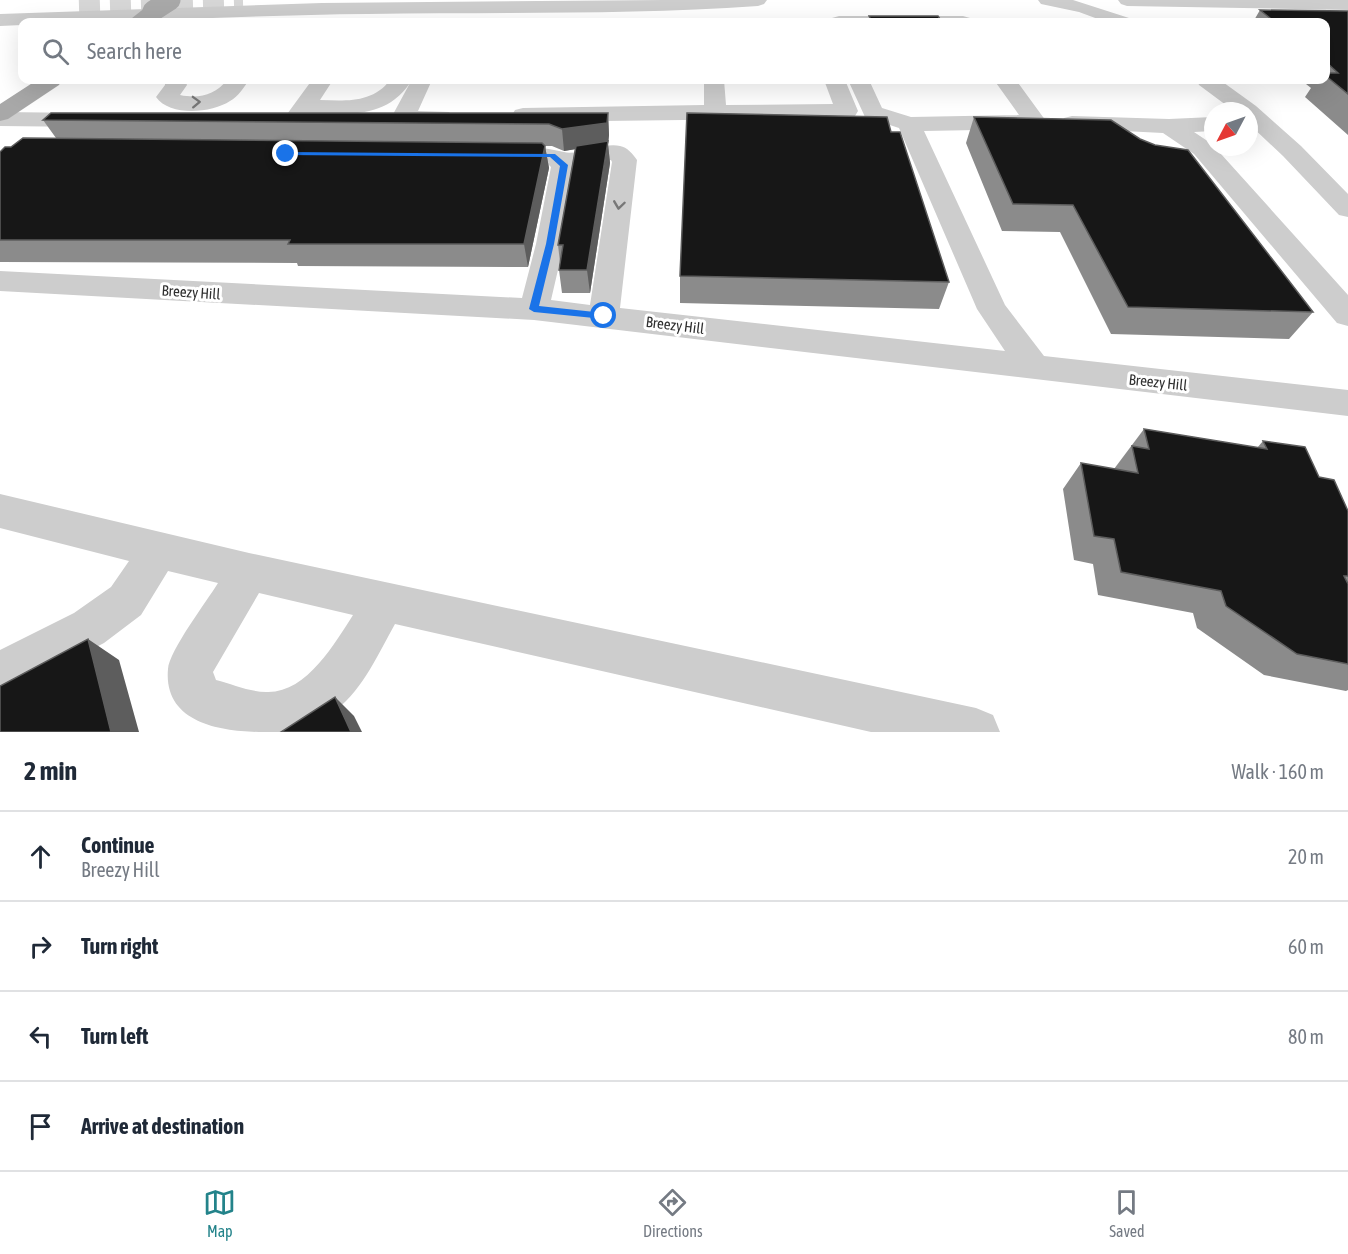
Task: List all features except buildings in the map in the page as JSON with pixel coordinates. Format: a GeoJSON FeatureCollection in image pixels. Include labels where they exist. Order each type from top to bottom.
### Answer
{"type":"FeatureCollection","features":[{"type":"Feature","properties":{"kind":"main road"},"geometry":{"type":"LineString","coordinates":[[145,17],[170,0]]}},
{"type":"Feature","properties":{"kind":"main road"},"geometry":{"type":"LineString","coordinates":[[0,114],[10,99],[42,84]]}},
{"type":"Feature","properties":{"kind":"street"},"geometry":{"type":"LineString","coordinates":[[243,2],[316,0]]}},
{"type":"Feature","properties":{"kind":"street"},"geometry":{"type":"LineString","coordinates":[[97,18],[689,14],[758,0]]}},
{"type":"Feature","properties":{"kind":"street"},"geometry":{"type":"LineString","coordinates":[[839,0],[839,18]]}},
{"type":"Feature","properties":{"kind":"street"},"geometry":{"type":"LineString","coordinates":[[948,0],[961,18]]}},
{"type":"Feature","properties":{"kind":"street"},"geometry":{"type":"LineString","coordinates":[[1047,0],[1084,8],[1111,18]]}},
{"type":"Feature","properties":{"kind":"street"},"geometry":{"type":"LineString","coordinates":[[1117,0],[1136,18]]}},
{"type":"Feature","properties":{"kind":"street"},"geometry":{"type":"LineString","coordinates":[[1128,0],[1348,4]]}},
{"type":"Feature","properties":{"kind":"street"},"geometry":{"type":"LineString","coordinates":[[1161,18],[1170,9],[1186,1]]}},
{"type":"Feature","properties":{"kind":"street"},"geometry":{"type":"LineString","coordinates":[[1303,4],[1329,18]]}},
{"type":"Feature","properties":{"kind":"street"},"geometry":{"type":"LineString","coordinates":[[0,9],[79,7]]}},
{"type":"Feature","properties":{"kind":"street"},"geometry":{"type":"LineString","coordinates":[[1330,19],[1334,21]]}},
{"type":"Feature","properties":{"kind":"street"},"geometry":{"type":"LineString","coordinates":[[0,20],[18,20]]}},
{"type":"Feature","properties":{"kind":"street"},"geometry":{"type":"LineString","coordinates":[[176,84],[167,97],[177,103],[211,102],[228,94],[235,84]]}},
{"type":"Feature","properties":{"kind":"street"},"geometry":{"type":"LineString","coordinates":[[290,117],[319,84]]}},
{"type":"Feature","properties":{"kind":"street"},"geometry":{"type":"LineString","coordinates":[[290,117],[362,107],[388,97],[399,84]]}},
{"type":"Feature","properties":{"kind":"street"},"geometry":{"type":"LineString","coordinates":[[403,118],[420,84]]}},
{"type":"Feature","properties":{"kind":"street"},"geometry":{"type":"LineString","coordinates":[[568,113],[585,99],[596,94],[694,92],[701,84],[711,91],[848,111],[837,84]]}},
{"type":"Feature","properties":{"kind":"street"},"geometry":{"type":"LineString","coordinates":[[497,116],[568,113],[711,91],[816,91],[824,87],[824,84]]}},
{"type":"Feature","properties":{"kind":"street"},"geometry":{"type":"LineString","coordinates":[[861,84],[873,112],[909,124],[1035,122],[1169,126],[1204,124]]}},
{"type":"Feature","properties":{"kind":"street"},"geometry":{"type":"LineString","coordinates":[[1008,84],[1035,122]]}},
{"type":"Feature","properties":{"kind":"street"},"geometry":{"type":"LineString","coordinates":[[1212,84],[1234,102]]}},
{"type":"Feature","properties":{"kind":"street"},"geometry":{"type":"LineString","coordinates":[[290,117],[462,117]]}},
{"type":"Feature","properties":{"kind":"street"},"geometry":{"type":"LineString","coordinates":[[0,119],[114,121]]}},
{"type":"Feature","properties":{"kind":"street"},"geometry":{"type":"LineString","coordinates":[[171,122],[217,122]]}},
{"type":"Feature","properties":{"kind":"street"},"geometry":{"type":"LineString","coordinates":[[1258,123],[1348,209]]}},
{"type":"Feature","properties":{"kind":"street"},"geometry":{"type":"LineString","coordinates":[[909,124],[992,309],[1035,368]]}},
{"type":"Feature","properties":{"kind":"street"},"geometry":{"type":"LineString","coordinates":[[1169,126],[1203,149],[1348,315]]}},
{"type":"Feature","properties":{"kind":"street"},"geometry":{"type":"LineString","coordinates":[[560,161],[616,152],[625,159],[604,316]]}},
{"type":"Feature","properties":{"kind":"street"},"geometry":{"type":"LineString","coordinates":[[475,154],[552,155],[564,165],[550,244],[534,309]]}},
{"type":"Feature","properties":{"kind":"street","name":"Breezy Hill"},"geometry":{"type":"LineString","coordinates":[[0,281],[534,309],[1348,403]]}},
{"type":"Feature","properties":{"kind":"street"},"geometry":{"type":"LineString","coordinates":[[0,511],[249,572],[976,732]]}},
{"type":"Feature","properties":{"kind":"street"},"geometry":{"type":"LineString","coordinates":[[0,674],[89,628],[126,601],[159,550]]}},
{"type":"Feature","properties":{"kind":"street"},"geometry":{"type":"LineString","coordinates":[[249,572],[190,668],[192,687],[203,699],[267,716],[299,707],[320,694],[345,669],[384,602]]}},
{"type":"Feature","properties":{"kind":"tunnel"},"geometry":{"type":"LineString","coordinates":[[79,7],[243,2]]}},
{"type":"Feature","properties":{"kind":"route"},"geometry":{"type":"LineString","coordinates":[[286,154],[552,155],[564,165],[550,244],[534,309],[604,316]]}}]}
